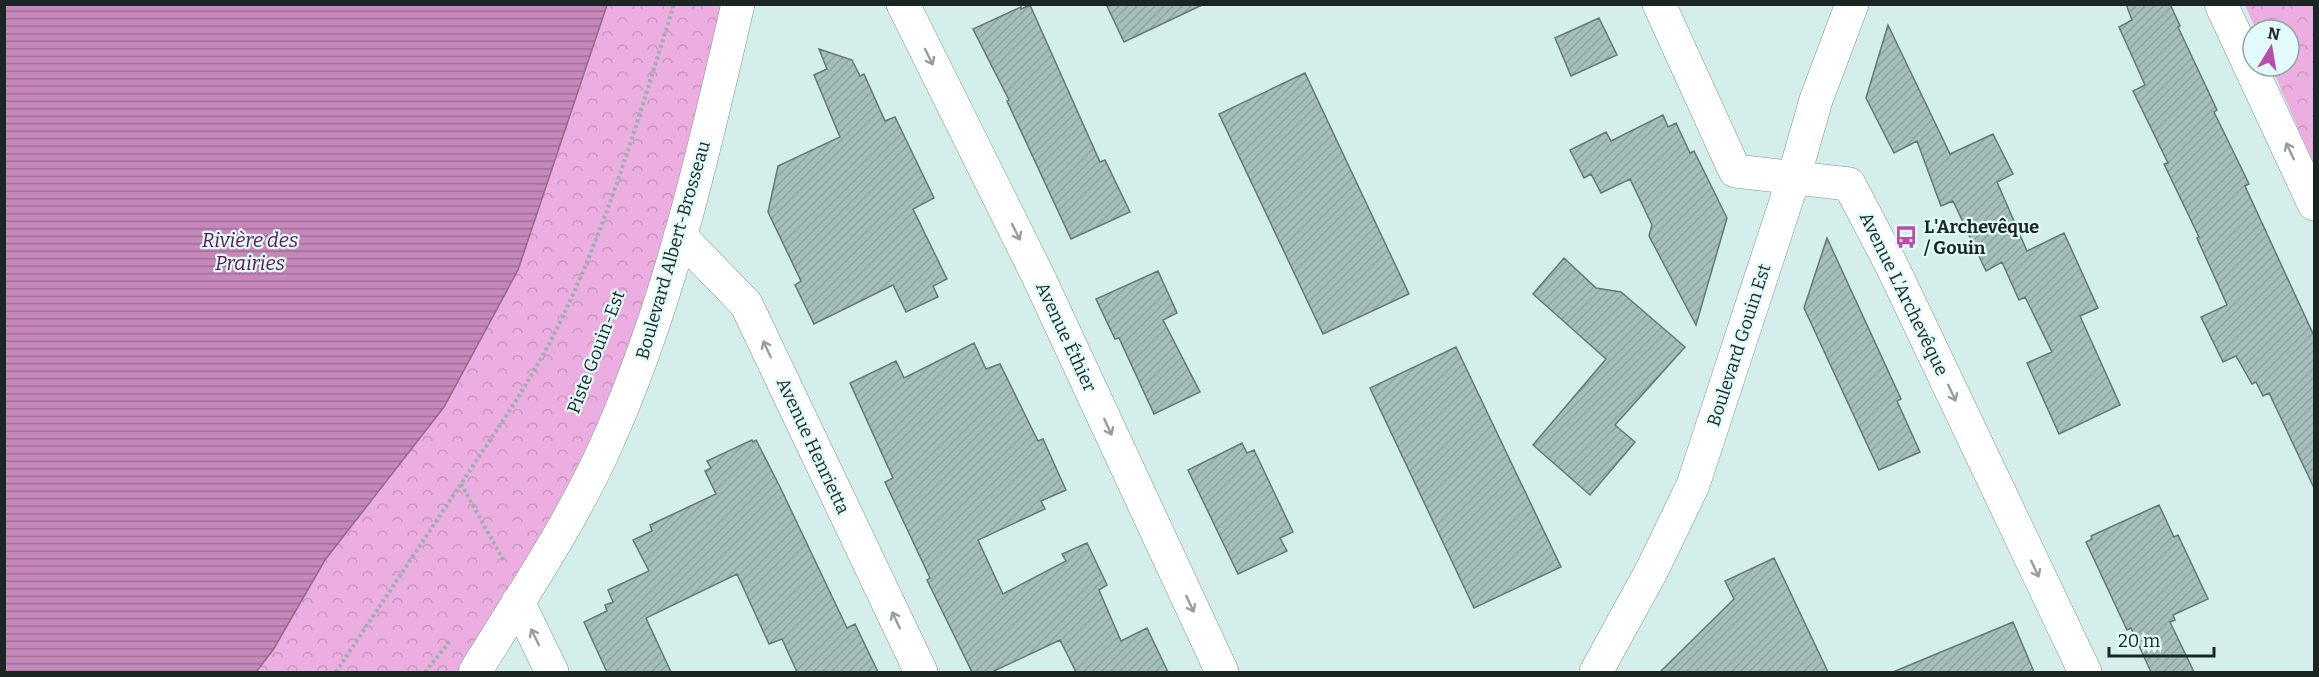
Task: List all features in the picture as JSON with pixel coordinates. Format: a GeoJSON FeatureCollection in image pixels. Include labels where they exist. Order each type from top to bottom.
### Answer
{"type":"FeatureCollection","features":[{"type":"Feature","properties":{"kind":"street","name":"Boulevard Albert-Brosseau"},"geometry":{"type":"LineString","coordinates":[[475,672],[549,554],[602,453],[651,333],[680,236],[738,4]]}},
{"type":"Feature","properties":{"kind":"street","name":"Avenue Éthier"},"geometry":{"type":"LineString","coordinates":[[903,4],[1038,278],[1222,672]]}},
{"type":"Feature","properties":{"kind":"street","name":"Avenue L'Archevêque"},"geometry":{"type":"LineString","coordinates":[[1659,4],[1735,171],[1849,184],[1891,264],[2085,672]]}},
{"type":"Feature","properties":{"kind":"street","name":"Boulevard Gouin Est"},"geometry":{"type":"LineString","coordinates":[[1596,672],[1652,570],[1693,485],[1794,177],[1816,100],[1852,4]]}},
{"type":"Feature","properties":{"kind":"street"},"geometry":{"type":"LineString","coordinates":[[2221,4],[2314,204]]}},
{"type":"Feature","properties":{"kind":"street","name":"Avenue Henrietta"},"geometry":{"type":"LineString","coordinates":[[680,236],[746,304],[921,672]]}},
{"type":"Feature","properties":{"kind":"street"},"geometry":{"type":"LineString","coordinates":[[518,602],[552,672]]}},
{"type":"Feature","properties":{"kind":"path"},"geometry":{"type":"LineString","coordinates":[[336,672],[537,368],[563,318],[599,232],[674,4]]}},
{"type":"Feature","properties":{"kind":"path"},"geometry":{"type":"LineString","coordinates":[[461,484],[505,564],[511,555]]}},
{"type":"Feature","properties":{"kind":"path"},"geometry":{"type":"LineString","coordinates":[[425,672],[458,632]]}},
{"type":"Feature","properties":{"kind":"green space"},"geometry":{"type":"Polygon","coordinates":[[[607,5],[749,5],[624,402],[476,672],[256,672],[273,650],[325,560],[518,270],[607,5]]]}},
{"type":"Feature","properties":{"kind":"green space"},"geometry":{"type":"Polygon","coordinates":[[[2245,5],[2314,5],[2314,165],[2276,78],[2301,78],[2301,18],[2251,18],[2245,5]]]}},
{"type":"Feature","properties":{"kind":"water","name":"Rivière des Prairies"},"geometry":{"type":"Polygon","coordinates":[[[4,5],[607,5],[518,270],[444,407],[325,560],[273,650],[256,672],[5,672],[4,5]]]}},
{"type":"Feature","properties":{"kind":"building"},"geometry":{"type":"Polygon","coordinates":[[[1106,4],[1204,4],[1124,42],[1106,4]]]}},
{"type":"Feature","properties":{"kind":"building"},"geometry":{"type":"Polygon","coordinates":[[[2126,4],[2170,4],[2180,26],[2178,27],[2217,110],[2214,112],[2249,184],[2245,186],[2314,336],[2314,488],[2269,393],[2263,396],[2256,382],[2252,384],[2236,356],[2223,362],[2201,317],[2227,305],[2197,238],[2199,237],[2164,164],[2168,163],[2133,91],[2145,85],[2119,27],[2132,20],[2126,4]]]}},
{"type":"Feature","properties":{"kind":"building"},"geometry":{"type":"Polygon","coordinates":[[[1030,5],[1100,162],[1105,160],[1130,212],[1071,239],[1007,101],[1009,100],[973,29],[1030,5]]]}},
{"type":"Feature","properties":{"kind":"building"},"geometry":{"type":"Polygon","coordinates":[[[1599,18],[1617,55],[1571,76],[1555,38],[1599,18]]]}},
{"type":"Feature","properties":{"kind":"building"},"geometry":{"type":"Polygon","coordinates":[[[1888,25],[1950,154],[1993,134],[2013,174],[1997,182],[2027,251],[2064,233],[2098,308],[2080,316],[2120,405],[2059,434],[2027,363],[2052,352],[2025,297],[2019,300],[2002,262],[1986,271],[1953,201],[1941,206],[1917,141],[1894,153],[1866,98],[1888,25]]]}},
{"type":"Feature","properties":{"kind":"building"},"geometry":{"type":"Polygon","coordinates":[[[819,49],[852,60],[860,76],[864,74],[885,121],[895,117],[934,198],[913,209],[947,279],[933,286],[938,297],[906,312],[893,285],[814,324],[795,285],[801,281],[768,212],[778,166],[840,137],[814,75],[827,69],[819,49]]]}},
{"type":"Feature","properties":{"kind":"building"},"geometry":{"type":"Polygon","coordinates":[[[1305,73],[1409,294],[1323,334],[1219,114],[1305,73]]]}},
{"type":"Feature","properties":{"kind":"building"},"geometry":{"type":"Polygon","coordinates":[[[1663,115],[1668,127],[1676,123],[1690,153],[1694,151],[1727,218],[1696,325],[1649,236],[1652,225],[1630,179],[1601,193],[1591,174],[1584,178],[1570,150],[1606,132],[1611,141],[1663,115]]]}},
{"type":"Feature","properties":{"kind":"building"},"geometry":{"type":"Polygon","coordinates":[[[1827,238],[1901,399],[1897,401],[1920,452],[1879,470],[1804,308],[1827,238]]]}},
{"type":"Feature","properties":{"kind":"building"},"geometry":{"type":"Polygon","coordinates":[[[1564,258],[1596,288],[1621,292],[1685,347],[1615,425],[1635,442],[1590,495],[1533,445],[1606,359],[1533,294],[1564,258]]]}},
{"type":"Feature","properties":{"kind":"building"},"geometry":{"type":"Polygon","coordinates":[[[1158,271],[1177,313],[1163,320],[1200,392],[1154,414],[1119,338],[1115,339],[1096,299],[1158,271]]]}},
{"type":"Feature","properties":{"kind":"building"},"geometry":{"type":"Polygon","coordinates":[[[974,343],[986,369],[1000,364],[1038,441],[1043,439],[1066,490],[1041,501],[1045,509],[978,540],[1003,594],[1066,561],[1062,554],[1087,543],[1107,585],[1099,590],[1121,641],[1147,628],[1168,672],[1076,672],[1060,640],[992,672],[972,672],[927,580],[930,578],[885,482],[893,478],[850,383],[896,361],[904,378],[974,343]]]}},
{"type":"Feature","properties":{"kind":"building"},"geometry":{"type":"Polygon","coordinates":[[[1456,347],[1561,567],[1474,608],[1370,388],[1456,347]]]}},
{"type":"Feature","properties":{"kind":"building"},"geometry":{"type":"Polygon","coordinates":[[[752,440],[753,442],[756,440],[780,487],[847,628],[855,624],[878,672],[797,672],[782,639],[769,644],[737,574],[646,618],[671,672],[607,672],[584,622],[607,611],[605,605],[613,602],[608,590],[649,571],[633,540],[652,531],[650,525],[716,494],[705,471],[711,468],[707,461],[752,440]]]}},
{"type":"Feature","properties":{"kind":"building"},"geometry":{"type":"Polygon","coordinates":[[[1242,443],[1247,453],[1254,450],[1293,532],[1280,538],[1287,551],[1238,574],[1188,470],[1242,443]]]}},
{"type":"Feature","properties":{"kind":"building"},"geometry":{"type":"Polygon","coordinates":[[[2159,505],[2174,537],[2178,535],[2208,599],[2173,615],[2175,620],[2170,622],[2194,672],[2151,672],[2131,628],[2127,630],[2086,542],[2092,539],[2091,536],[2159,505]]]}},
{"type":"Feature","properties":{"kind":"building"},"geometry":{"type":"Polygon","coordinates":[[[1774,558],[1828,672],[1660,672],[1734,599],[1725,581],[1774,558]]]}},
{"type":"Feature","properties":{"kind":"building"},"geometry":{"type":"Polygon","coordinates":[[[2013,622],[2034,672],[1893,672],[2013,622]]]}},
{"type":"Feature","properties":{"kind":"place","name":"L'Archevêque / Gouin"},"geometry":{"type":"Point","coordinates":[1906,237]}}]}
